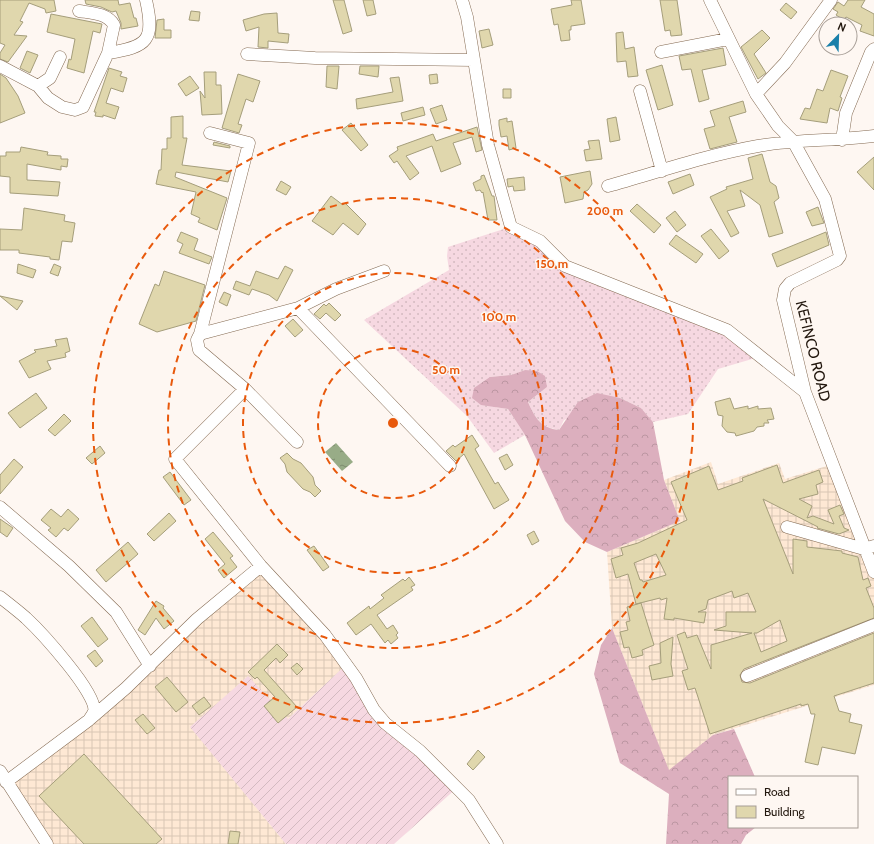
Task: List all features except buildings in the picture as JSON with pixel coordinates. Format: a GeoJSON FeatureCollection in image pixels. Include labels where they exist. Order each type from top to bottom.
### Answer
{"type":"FeatureCollection","features":[{"type":"Feature","properties":{"kind":"street"},"geometry":{"type":"LineString","coordinates":[[108,53],[126,50],[140,45],[149,34],[151,28],[146,0]]}},
{"type":"Feature","properties":{"kind":"street"},"geometry":{"type":"LineString","coordinates":[[462,0],[467,18],[488,145],[511,227],[540,241],[565,266],[727,330],[805,392]]}},
{"type":"Feature","properties":{"kind":"street","name":"KEFINCO ROAD"},"geometry":{"type":"LineString","coordinates":[[711,0],[728,39],[756,94],[778,126],[793,141],[825,199],[840,252],[837,260],[790,282],[785,289],[783,300],[805,392],[869,547],[874,572]]}},
{"type":"Feature","properties":{"kind":"street"},"geometry":{"type":"LineString","coordinates":[[756,94],[785,63],[831,0]]}},
{"type":"Feature","properties":{"kind":"street"},"geometry":{"type":"LineString","coordinates":[[0,66],[38,86],[48,98],[62,106],[75,110],[83,107],[108,53],[114,25],[111,19],[104,15],[79,11]]}},
{"type":"Feature","properties":{"kind":"street"},"geometry":{"type":"LineString","coordinates":[[661,52],[728,39]]}},
{"type":"Feature","properties":{"kind":"street"},"geometry":{"type":"LineString","coordinates":[[842,140],[846,113],[871,52],[874,49]]}},
{"type":"Feature","properties":{"kind":"street"},"geometry":{"type":"LineString","coordinates":[[247,54],[315,58],[474,60]]}},
{"type":"Feature","properties":{"kind":"street"},"geometry":{"type":"LineString","coordinates":[[38,86],[50,78],[60,57]]}},
{"type":"Feature","properties":{"kind":"street"},"geometry":{"type":"LineString","coordinates":[[640,91],[662,171]]}},
{"type":"Feature","properties":{"kind":"street"},"geometry":{"type":"LineString","coordinates":[[210,133],[249,143],[200,334],[197,340],[199,350],[245,389],[297,442]]}},
{"type":"Feature","properties":{"kind":"street"},"geometry":{"type":"LineString","coordinates":[[608,186],[722,153],[793,141],[842,140],[874,136]]}},
{"type":"Feature","properties":{"kind":"street"},"geometry":{"type":"LineString","coordinates":[[200,334],[298,308],[336,289],[384,271]]}},
{"type":"Feature","properties":{"kind":"street"},"geometry":{"type":"LineString","coordinates":[[298,308],[450,466]]}},
{"type":"Feature","properties":{"kind":"street"},"geometry":{"type":"LineString","coordinates":[[245,389],[175,459],[261,566],[326,635],[356,678],[374,710],[385,723],[420,751],[464,794],[493,835],[497,844]]}},
{"type":"Feature","properties":{"kind":"street"},"geometry":{"type":"LineString","coordinates":[[0,507],[69,566],[116,612],[150,666]]}},
{"type":"Feature","properties":{"kind":"street"},"geometry":{"type":"LineString","coordinates":[[787,527],[869,547]]}},
{"type":"Feature","properties":{"kind":"street"},"geometry":{"type":"LineString","coordinates":[[47,844],[3,777],[89,720],[150,666],[198,619],[261,566]]}},
{"type":"Feature","properties":{"kind":"street"},"geometry":{"type":"LineString","coordinates":[[0,597],[26,618],[57,651],[87,690],[93,704],[94,711],[89,720]]}},
{"type":"Feature","properties":{"kind":"street"},"geometry":{"type":"LineString","coordinates":[[747,676],[874,625]]}},
{"type":"Feature","properties":{"kind":"shaded area"},"geometry":{"type":"Polygon","coordinates":[[[516,225],[568,264],[726,327],[766,355],[718,369],[688,414],[653,422],[641,408],[620,398],[564,420],[559,430],[543,424],[533,413],[528,402],[547,387],[525,370],[511,375],[490,377],[495,407],[508,409],[525,435],[494,453],[467,416],[364,320],[449,270],[447,256],[448,247],[516,225]]]}},
{"type":"Feature","properties":{"kind":"shaded area"},"geometry":{"type":"Polygon","coordinates":[[[711,462],[718,484],[779,463],[785,479],[833,464],[874,566],[874,685],[713,735],[669,771],[612,628],[607,552],[680,521],[664,480],[711,462]]]}},
{"type":"Feature","properties":{"kind":"shaded area"},"geometry":{"type":"Polygon","coordinates":[[[261,565],[347,664],[288,719],[191,727],[286,844],[48,844],[6,781],[102,710],[261,565]]]}},
{"type":"Feature","properties":{"kind":"shaded area"},"geometry":{"type":"Polygon","coordinates":[[[347,664],[376,711],[458,787],[394,844],[286,844],[190,727],[248,676],[288,719],[347,664]]]}},
{"type":"Feature","properties":{"kind":"green space"},"geometry":{"type":"Polygon","coordinates":[[[525,370],[537,371],[545,376],[547,387],[528,402],[539,421],[553,429],[559,430],[578,402],[597,393],[620,398],[641,408],[653,422],[664,480],[680,521],[607,552],[585,542],[565,521],[525,435],[508,409],[481,405],[472,398],[474,388],[490,377],[511,375],[525,370]]]}},
{"type":"Feature","properties":{"kind":"green space"},"geometry":{"type":"Polygon","coordinates":[[[612,628],[669,770],[713,735],[734,729],[755,776],[728,776],[728,828],[755,828],[746,835],[741,844],[666,844],[669,794],[620,763],[594,674],[601,645],[612,628]]]}},
{"type":"Feature","properties":{"kind":"water"},"geometry":{"type":"Polygon","coordinates":[[[336,443],[353,462],[342,471],[325,452],[336,443]]]}}]}
